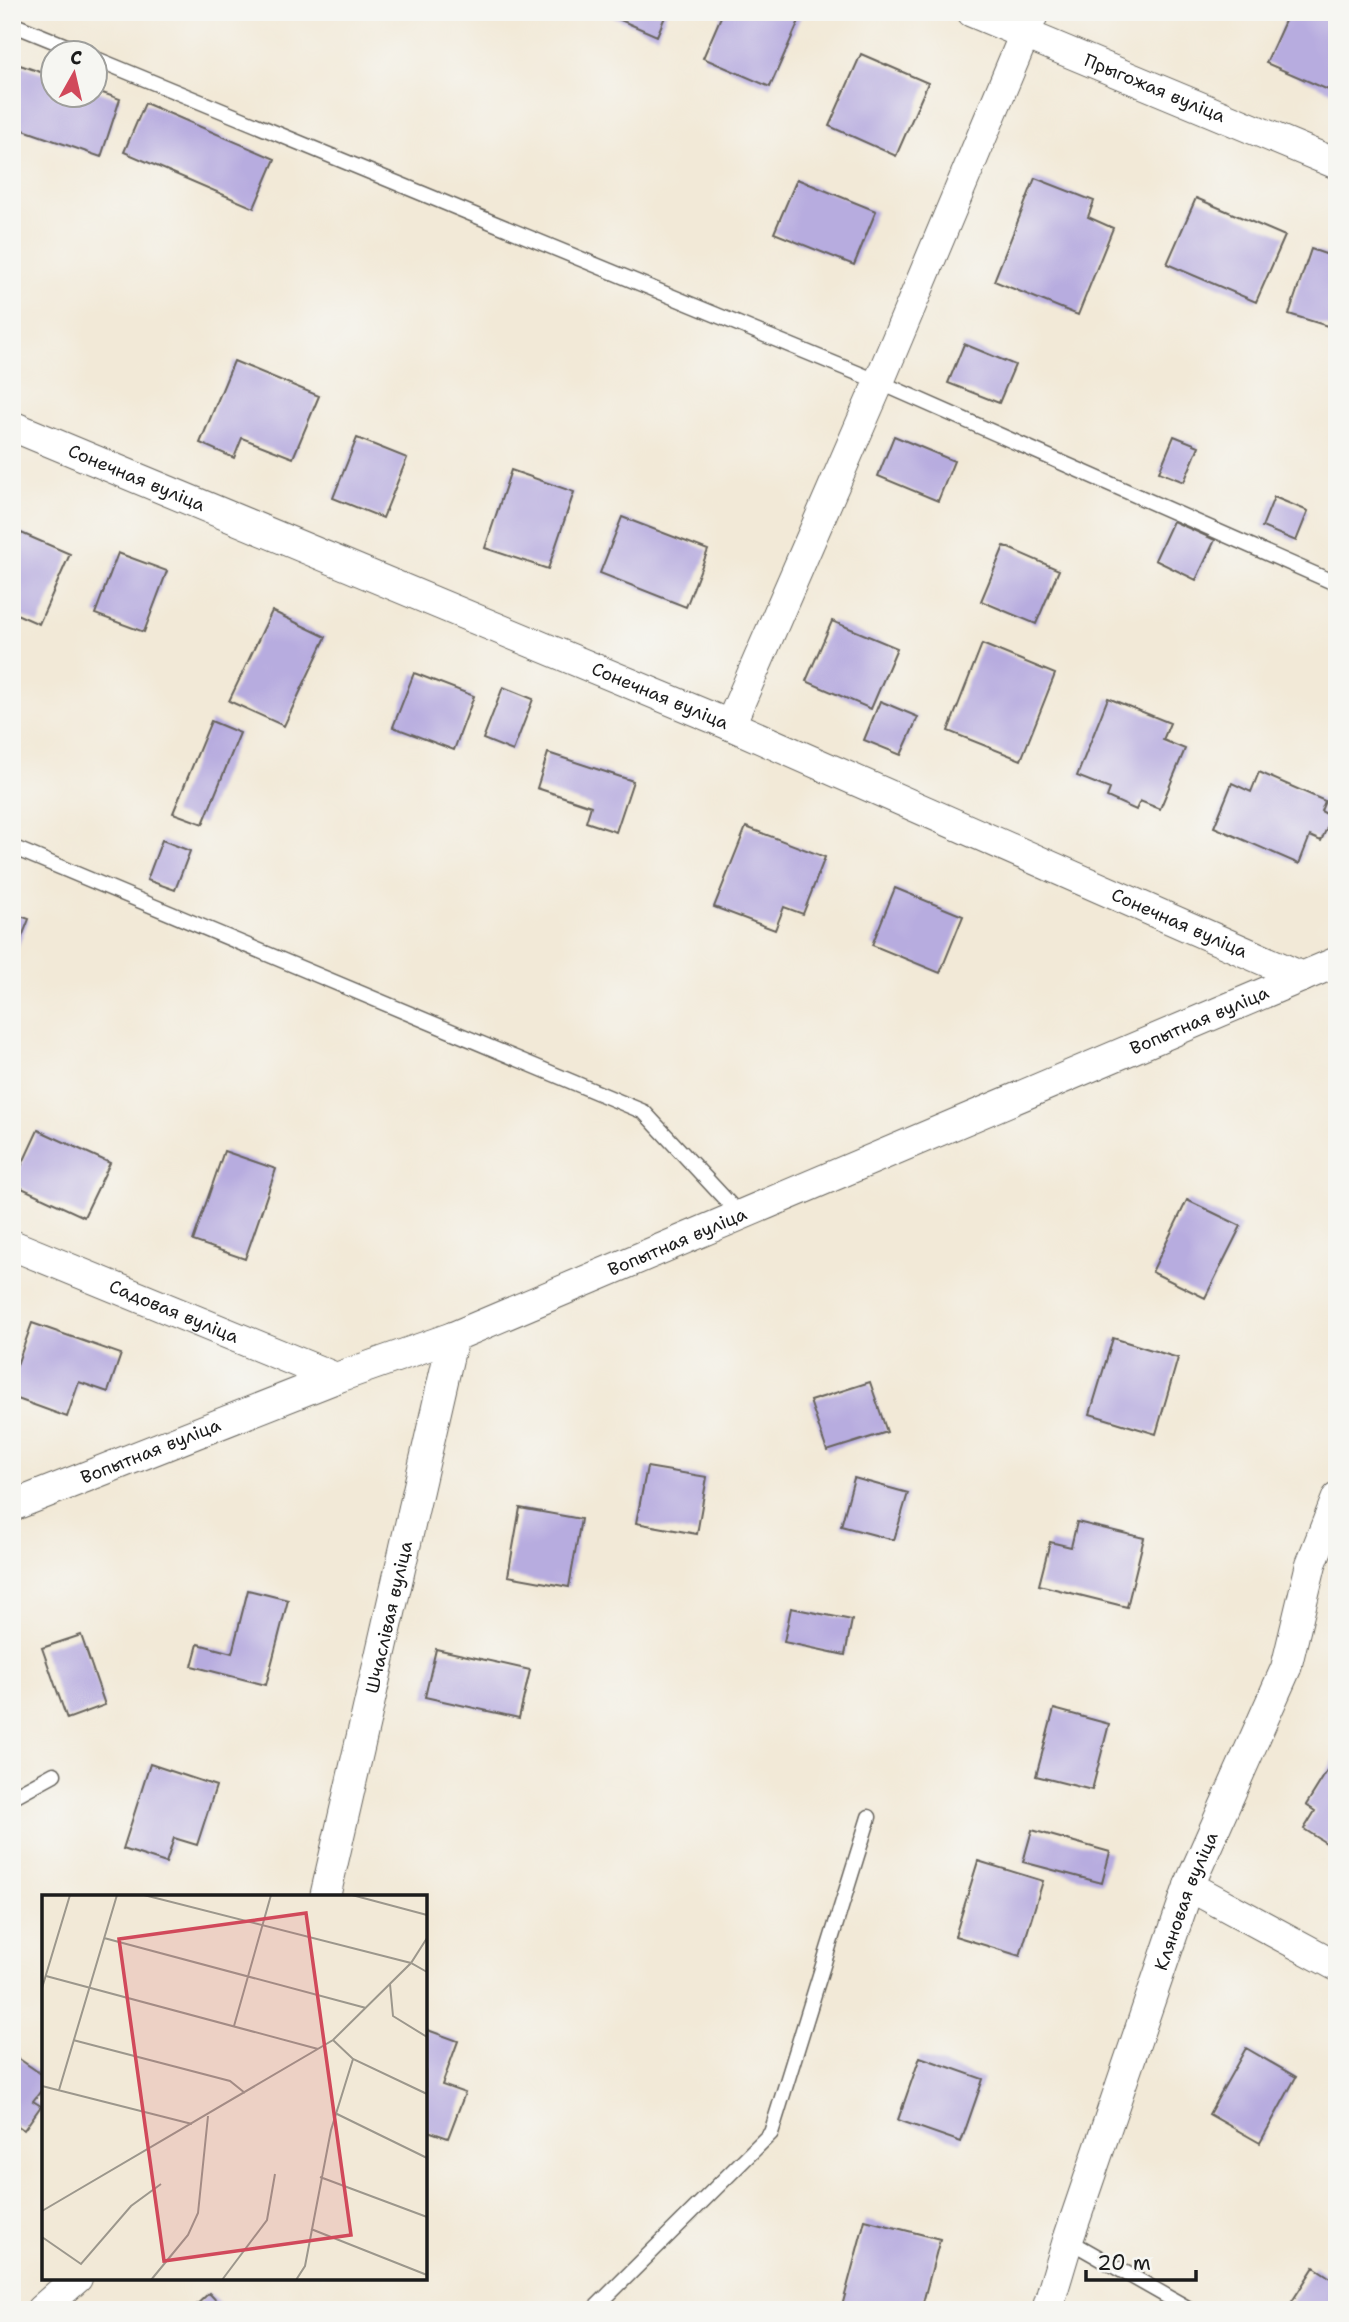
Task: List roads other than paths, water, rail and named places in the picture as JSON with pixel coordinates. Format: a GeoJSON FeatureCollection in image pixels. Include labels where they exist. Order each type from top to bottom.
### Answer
{"type":"FeatureCollection","features":[{"type":"Feature","properties":{"kind":"street","name":"Прыгожая вуліца"},"geometry":{"type":"LineString","coordinates":[[972,12],[1029,23],[1337,164]]}},
{"type":"Feature","properties":{"kind":"street"},"geometry":{"type":"LineString","coordinates":[[730,725],[879,382],[1029,23]]}},
{"type":"Feature","properties":{"kind":"street","name":"Сонечная вуліца"},"geometry":{"type":"LineString","coordinates":[[12,426],[730,725],[1302,977]]}},
{"type":"Feature","properties":{"kind":"street","name":"Вопытная вуліца"},"geometry":{"type":"LineString","coordinates":[[12,1506],[336,1378],[453,1337],[739,1213],[1337,962]]}},
{"type":"Feature","properties":{"kind":"street","name":"Садовая вуліца"},"geometry":{"type":"LineString","coordinates":[[12,1245],[336,1378]]}},
{"type":"Feature","properties":{"kind":"street","name":"Шчаслівая вуліца"},"geometry":{"type":"LineString","coordinates":[[325,1895],[453,1337]]}},
{"type":"Feature","properties":{"kind":"street","name":"Кляновая вуліца"},"geometry":{"type":"LineString","coordinates":[[1047,2310],[1068,2240],[1189,1886],[1286,1668],[1311,1564],[1337,1498]]}},
{"type":"Feature","properties":{"kind":"street"},"geometry":{"type":"LineString","coordinates":[[1189,1886],[1337,1966]]}},
{"type":"Feature","properties":{"kind":"street"},"geometry":{"type":"LineString","coordinates":[[41,2310],[75,2280]]}},
{"type":"Feature","properties":{"kind":"lane"},"geometry":{"type":"LineString","coordinates":[[12,24],[46,38]]}},
{"type":"Feature","properties":{"kind":"lane"},"geometry":{"type":"LineString","coordinates":[[108,64],[879,382],[1337,584]]}},
{"type":"Feature","properties":{"kind":"lane"},"geometry":{"type":"LineString","coordinates":[[12,847],[644,1112],[739,1213]]}},
{"type":"Feature","properties":{"kind":"lane"},"geometry":{"type":"LineString","coordinates":[[12,1797],[54,1774]]}},
{"type":"Feature","properties":{"kind":"lane"},"geometry":{"type":"LineString","coordinates":[[593,2310],[771,2133],[869,1816]]}},
{"type":"Feature","properties":{"kind":"lane"},"geometry":{"type":"LineString","coordinates":[[1068,2240],[1191,2310]]}}]}
